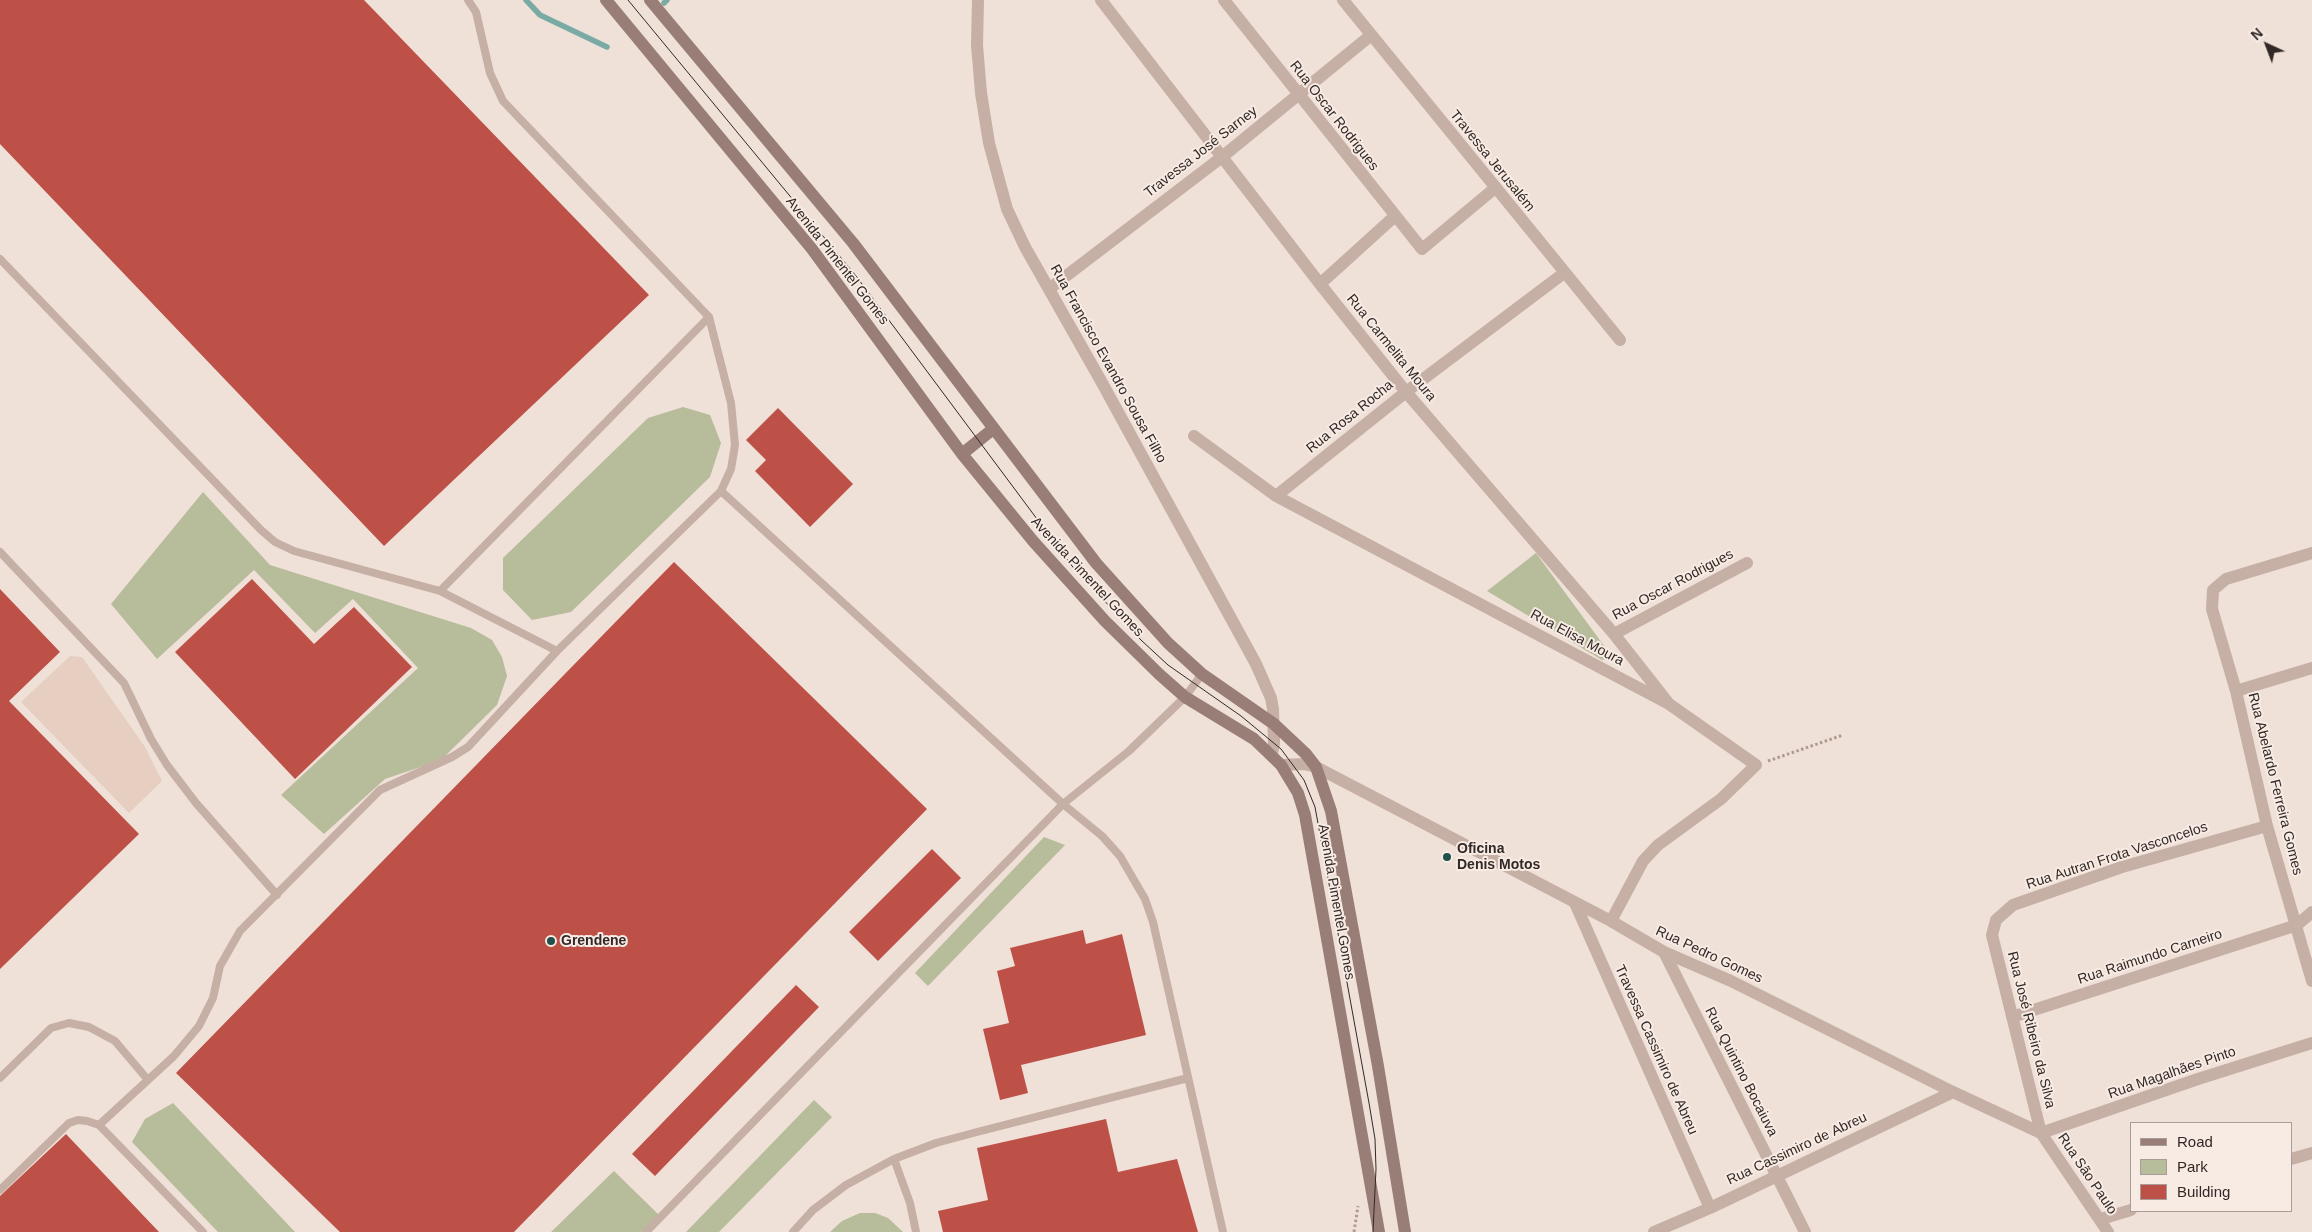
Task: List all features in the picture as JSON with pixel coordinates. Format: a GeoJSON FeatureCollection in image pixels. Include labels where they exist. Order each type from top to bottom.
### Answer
{"type":"FeatureCollection","features":[{"type":"Feature","properties":{"kind":"main road","name":"Avenida Pimentel Gomes"},"geometry":{"type":"LineString","coordinates":[[606,0],[812,249],[962,454],[1033,541],[1105,621],[1185,697],[1238,728],[1272,754],[1281,765],[1298,793],[1305,815],[1380,1232]]}},
{"type":"Feature","properties":{"kind":"main road","name":"Avenida Pimentel Gomes"},"geometry":{"type":"LineString","coordinates":[[650,0],[853,243],[1096,563],[1168,643],[1202,674],[1274,724],[1306,754],[1316,767],[1331,811],[1378,1066],[1405,1232]]}},
{"type":"Feature","properties":{"kind":"main road"},"geometry":{"type":"LineString","coordinates":[[962,454],[993,429]]}},
{"type":"Feature","properties":{"kind":"street","name":"Rua Francisco Evandro Sousa Filho"},"geometry":{"type":"LineString","coordinates":[[978,0],[977,45],[988,143],[1008,209],[1025,247],[1102,381],[1256,664],[1271,698],[1274,724],[1272,754]]}},
{"type":"Feature","properties":{"kind":"street","name":"Rua Carmelita Moura"},"geometry":{"type":"LineString","coordinates":[[1101,0],[1320,284],[1406,392],[1614,634],[1669,704]]}},
{"type":"Feature","properties":{"kind":"street","name":"Rua Oscar Rodrigues"},"geometry":{"type":"LineString","coordinates":[[1224,0],[1422,249],[1495,188]]}},
{"type":"Feature","properties":{"kind":"street","name":"Travessa Jerusalém"},"geometry":{"type":"LineString","coordinates":[[1342,0],[1620,340]]}},
{"type":"Feature","properties":{"kind":"street","name":"Travessa José Sarney"},"geometry":{"type":"LineString","coordinates":[[1049,289],[1222,157],[1370,36]]}},
{"type":"Feature","properties":{"kind":"street"},"geometry":{"type":"LineString","coordinates":[[1320,284],[1395,216]]}},
{"type":"Feature","properties":{"kind":"street","name":"Rua Rosa Rocha"},"geometry":{"type":"LineString","coordinates":[[1276,496],[1406,392],[1564,272]]}},
{"type":"Feature","properties":{"kind":"street","name":"Rua Elisa Moura"},"geometry":{"type":"LineString","coordinates":[[1194,436],[1276,496],[1669,704],[1756,765]]}},
{"type":"Feature","properties":{"kind":"street","name":"Rua Abelardo Ferreira Gomes"},"geometry":{"type":"LineString","coordinates":[[2312,553],[2226,579],[2213,590],[2212,609],[2236,691],[2267,826],[2312,981]]}},
{"type":"Feature","properties":{"kind":"street","name":"Rua Oscar Rodrigues"},"geometry":{"type":"LineString","coordinates":[[1614,634],[1747,563]]}},
{"type":"Feature","properties":{"kind":"street"},"geometry":{"type":"LineString","coordinates":[[2236,691],[2312,668]]}},
{"type":"Feature","properties":{"kind":"street"},"geometry":{"type":"LineString","coordinates":[[1281,765],[1304,764],[1316,767]]}},
{"type":"Feature","properties":{"kind":"street"},"geometry":{"type":"LineString","coordinates":[[1611,921],[1643,861],[1658,846],[1721,799],[1756,765]]}},
{"type":"Feature","properties":{"kind":"street","name":"Rua Pedro Gomes"},"geometry":{"type":"LineString","coordinates":[[1316,767],[1575,904],[1611,921],[1664,952],[1731,981],[2041,1134]]}},
{"type":"Feature","properties":{"kind":"street","name":"Rua Autran Frota Vasconcelos"},"geometry":{"type":"LineString","coordinates":[[1992,934],[1996,920],[2013,905],[2122,867],[2267,826]]}},
{"type":"Feature","properties":{"kind":"street","name":"Travessa Cassimiro de Abreu"},"geometry":{"type":"LineString","coordinates":[[1575,904],[1710,1208]]}},
{"type":"Feature","properties":{"kind":"street"},"geometry":{"type":"LineString","coordinates":[[2297,925],[2312,912]]}},
{"type":"Feature","properties":{"kind":"street","name":"Rua Raimundo Carneiro"},"geometry":{"type":"LineString","coordinates":[[2012,1017],[2297,925]]}},
{"type":"Feature","properties":{"kind":"street","name":"Rua José Ribeiro da Silva"},"geometry":{"type":"LineString","coordinates":[[1992,934],[2041,1134]]}},
{"type":"Feature","properties":{"kind":"street","name":"Rua Quintino Bocaiuva"},"geometry":{"type":"LineString","coordinates":[[1664,952],[1805,1232]]}},
{"type":"Feature","properties":{"kind":"street","name":"Rua Magalhães Pinto"},"geometry":{"type":"LineString","coordinates":[[2041,1134],[2198,1079],[2312,1043]]}},
{"type":"Feature","properties":{"kind":"street","name":"Rua Cassimiro de Abreu"},"geometry":{"type":"LineString","coordinates":[[1654,1232],[1710,1208],[1953,1092]]}},
{"type":"Feature","properties":{"kind":"street","name":"Rua São Paulo"},"geometry":{"type":"LineString","coordinates":[[2041,1134],[2101,1219],[2108,1232]]}},
{"type":"Feature","properties":{"kind":"street"},"geometry":{"type":"LineString","coordinates":[[2292,1159],[2312,1153]]}},
{"type":"Feature","properties":{"kind":"street"},"geometry":{"type":"LineString","coordinates":[[2101,1219],[2130,1210]]}},
{"type":"Feature","properties":{"kind":"lane"},"geometry":{"type":"LineString","coordinates":[[99,1125],[174,1056],[199,1026],[213,998],[220,966],[240,931],[380,790],[452,757],[468,747],[557,651],[721,491],[731,469],[734,446],[731,403],[709,317],[503,101],[490,72],[476,12],[468,0]]}},
{"type":"Feature","properties":{"kind":"lane"},"geometry":{"type":"LineString","coordinates":[[0,259],[254,523],[276,542],[294,551],[440,591],[557,651]]}},
{"type":"Feature","properties":{"kind":"lane"},"geometry":{"type":"LineString","coordinates":[[440,591],[709,317]]}},
{"type":"Feature","properties":{"kind":"lane"},"geometry":{"type":"LineString","coordinates":[[721,491],[1064,804],[1102,836],[1120,856],[1145,899],[1154,922],[1223,1232]]}},
{"type":"Feature","properties":{"kind":"lane"},"geometry":{"type":"LineString","coordinates":[[0,552],[124,683],[151,739],[167,765],[196,803],[276,895]]}},
{"type":"Feature","properties":{"kind":"lane"},"geometry":{"type":"LineString","coordinates":[[646,1232],[1064,804],[1129,751],[1185,697],[1202,674]]}},
{"type":"Feature","properties":{"kind":"lane"},"geometry":{"type":"LineString","coordinates":[[0,1078],[51,1028],[69,1023],[89,1027],[115,1041],[148,1080]]}},
{"type":"Feature","properties":{"kind":"lane"},"geometry":{"type":"LineString","coordinates":[[792,1232],[813,1210],[846,1185],[894,1159],[944,1140],[1188,1078]]}},
{"type":"Feature","properties":{"kind":"lane"},"geometry":{"type":"LineString","coordinates":[[0,1190],[69,1123],[78,1120],[99,1125],[203,1232]]}},
{"type":"Feature","properties":{"kind":"lane"},"geometry":{"type":"LineString","coordinates":[[894,1159],[910,1203],[916,1232]]}},
{"type":"Feature","properties":{"kind":"path"},"geometry":{"type":"LineString","coordinates":[[1756,765],[1843,735]]}},
{"type":"Feature","properties":{"kind":"path"},"geometry":{"type":"LineString","coordinates":[[1354,1232],[1359,1203]]}},
{"type":"Feature","properties":{"kind":"green space"},"geometry":{"type":"Polygon","coordinates":[[[683,407],[710,415],[721,443],[710,477],[571,612],[532,620],[503,590],[503,558],[648,418],[683,407]]]}},
{"type":"Feature","properties":{"kind":"green space"},"geometry":{"type":"Polygon","coordinates":[[[203,492],[270,565],[471,628],[492,640],[502,657],[507,676],[497,705],[441,760],[385,779],[324,834],[281,795],[418,668],[353,599],[315,633],[254,570],[157,659],[111,604],[203,492]]]}},
{"type":"Feature","properties":{"kind":"green space"},"geometry":{"type":"Polygon","coordinates":[[[1536,553],[1613,658],[1602,660],[1487,591],[1536,553]]]}},
{"type":"Feature","properties":{"kind":"green space"},"geometry":{"type":"Polygon","coordinates":[[[1044,837],[1065,845],[928,986],[915,973],[1044,837]]]}},
{"type":"Feature","properties":{"kind":"green space"},"geometry":{"type":"Polygon","coordinates":[[[814,1100],[832,1117],[719,1232],[686,1232],[814,1100]]]}},
{"type":"Feature","properties":{"kind":"green space"},"geometry":{"type":"Polygon","coordinates":[[[173,1103],[295,1232],[218,1232],[132,1142],[145,1119],[173,1103]]]}},
{"type":"Feature","properties":{"kind":"green space"},"geometry":{"type":"Polygon","coordinates":[[[614,1171],[659,1215],[641,1232],[551,1232],[614,1171]]]}},
{"type":"Feature","properties":{"kind":"green space"},"geometry":{"type":"Polygon","coordinates":[[[860,1213],[875,1213],[888,1218],[903,1232],[830,1232],[842,1221],[860,1213]]]}},
{"type":"Feature","properties":{"kind":"shaded area"},"geometry":{"type":"Polygon","coordinates":[[[70,656],[82,657],[145,747],[162,781],[129,813],[21,702],[70,656]]]}},
{"type":"Feature","properties":{"kind":"building"},"geometry":{"type":"Polygon","coordinates":[[[0,0],[364,0],[649,295],[384,546],[0,144],[0,0]]]}},
{"type":"Feature","properties":{"kind":"building"},"geometry":{"type":"Polygon","coordinates":[[[778,408],[853,484],[810,527],[755,471],[766,460],[746,440],[778,408]]]}},
{"type":"Feature","properties":{"kind":"building","name":"Grendene"},"geometry":{"type":"Polygon","coordinates":[[[674,562],[927,809],[514,1232],[340,1232],[176,1073],[674,562]]]}},
{"type":"Feature","properties":{"kind":"building"},"geometry":{"type":"Polygon","coordinates":[[[252,579],[314,644],[354,607],[412,667],[295,779],[175,652],[252,579]]]}},
{"type":"Feature","properties":{"kind":"building"},"geometry":{"type":"Polygon","coordinates":[[[0,589],[60,652],[9,701],[139,834],[0,969],[0,589]]]}},
{"type":"Feature","properties":{"kind":"building"},"geometry":{"type":"Polygon","coordinates":[[[932,849],[961,878],[878,961],[849,932],[932,849]]]}},
{"type":"Feature","properties":{"kind":"building"},"geometry":{"type":"Polygon","coordinates":[[[1083,930],[1086,944],[1122,934],[1146,1035],[1021,1065],[1028,1093],[1000,1100],[983,1029],[1009,1023],[997,971],[1015,966],[1010,948],[1083,930]]]}},
{"type":"Feature","properties":{"kind":"building"},"geometry":{"type":"Polygon","coordinates":[[[796,985],[819,1007],[655,1176],[632,1154],[796,985]]]}},
{"type":"Feature","properties":{"kind":"building"},"geometry":{"type":"Polygon","coordinates":[[[1106,1119],[1118,1172],[1177,1159],[1198,1232],[943,1232],[938,1211],[988,1200],[977,1148],[1106,1119]]]}},
{"type":"Feature","properties":{"kind":"building"},"geometry":{"type":"Polygon","coordinates":[[[66,1134],[159,1232],[0,1232],[0,1196],[66,1134]]]}},
{"type":"Feature","properties":{"kind":"waterway"},"geometry":{"type":"LineString","coordinates":[[526,0],[540,15],[607,47]]}},
{"type":"Feature","properties":{"kind":"waterway"},"geometry":{"type":"LineString","coordinates":[[664,3],[667,0]]}},
{"type":"Feature","properties":{"kind":"tram line"},"geometry":{"type":"LineString","coordinates":[[628,0],[856,276],[1072,566],[1141,640],[1168,665],[1241,716],[1281,749],[1304,780],[1315,807],[1375,1139],[1376,1169],[1373,1232]]}},
{"type":"Feature","properties":{"kind":"place","name":"Oficina Denis Motos"},"geometry":{"type":"Point","coordinates":[1447,857]}},
{"type":"Feature","properties":{"kind":"place","name":"Grendene"},"geometry":{"type":"Point","coordinates":[551,941]}}]}
